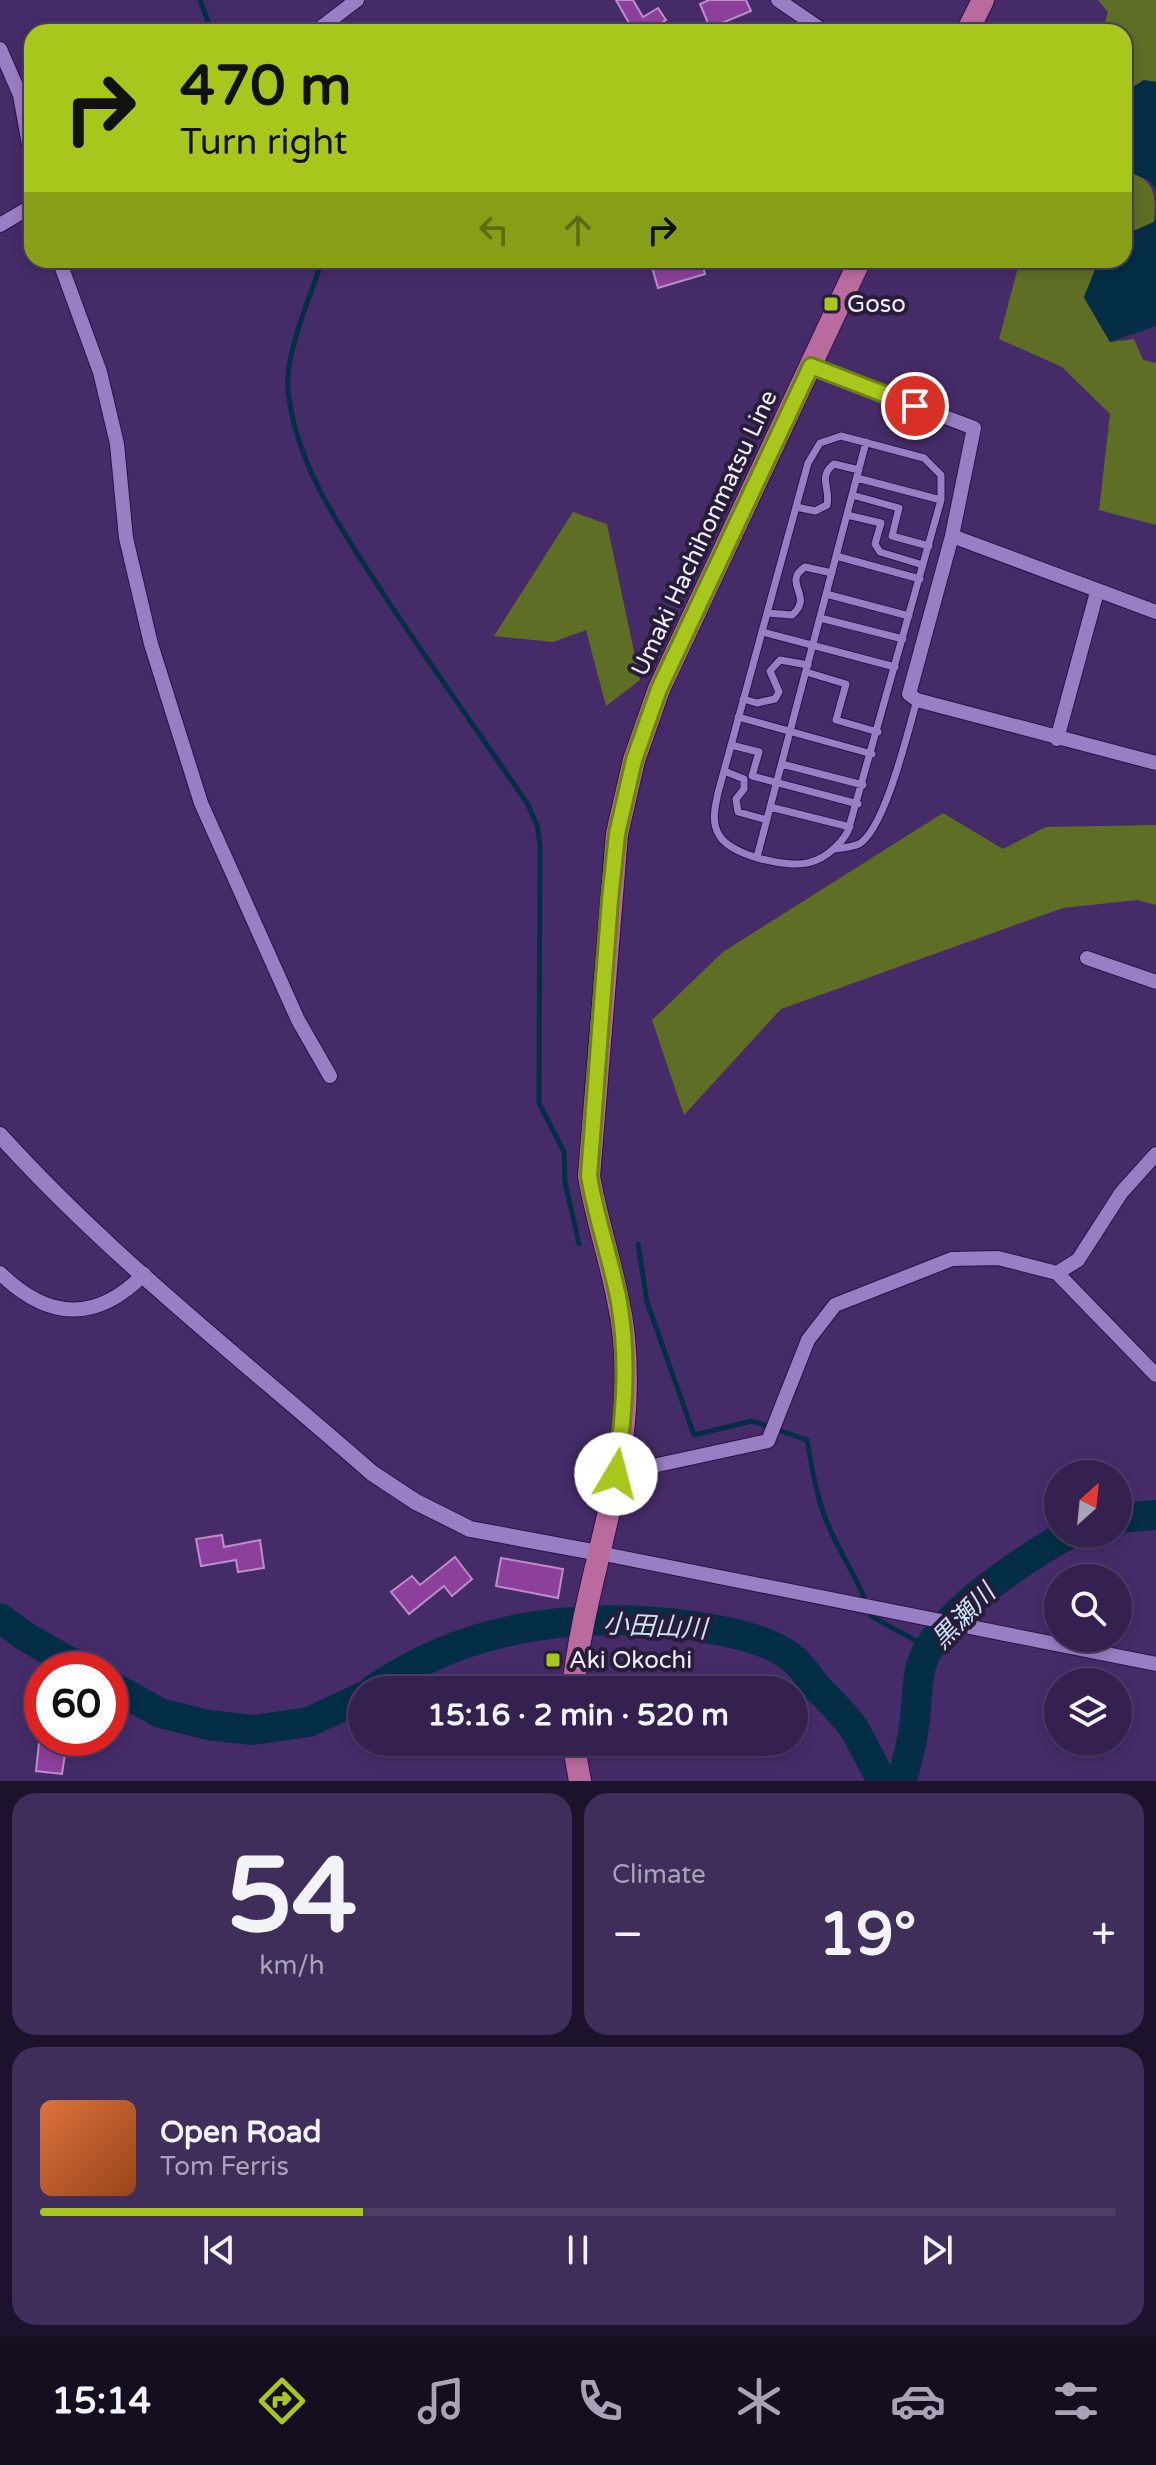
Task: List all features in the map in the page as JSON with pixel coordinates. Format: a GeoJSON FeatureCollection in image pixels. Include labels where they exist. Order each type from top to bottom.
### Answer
{"type":"FeatureCollection","features":[{"type":"Feature","properties":{"kind":"main road"},"geometry":{"type":"LineString","coordinates":[[971,24],[983,0]]}},
{"type":"Feature","properties":{"kind":"main road","name":"Umaki Hachihonmatsu Line"},"geometry":{"type":"LineString","coordinates":[[576,1676],[616,1474],[625,1410],[625,1345],[618,1300],[594,1211],[589,1176],[609,915],[622,803],[639,741],[659,689],[856,268]]}},
{"type":"Feature","properties":{"kind":"main road"},"geometry":{"type":"LineString","coordinates":[[576,1756],[580,1781]]}},
{"type":"Feature","properties":{"kind":"street"},"geometry":{"type":"LineString","coordinates":[[326,24],[357,0]]}},
{"type":"Feature","properties":{"kind":"street"},"geometry":{"type":"LineString","coordinates":[[778,0],[813,24]]}},
{"type":"Feature","properties":{"kind":"street"},"geometry":{"type":"LineString","coordinates":[[0,49],[20,95],[24,117]]}},
{"type":"Feature","properties":{"kind":"street"},"geometry":{"type":"LineString","coordinates":[[0,225],[24,211]]}},
{"type":"Feature","properties":{"kind":"street"},"geometry":{"type":"LineString","coordinates":[[62,268],[100,372],[117,444],[126,538],[136,583],[151,644],[201,803],[298,1020],[330,1076]]}},
{"type":"Feature","properties":{"kind":"street"},"geometry":{"type":"LineString","coordinates":[[811,366],[974,428],[952,536],[909,694],[917,700],[1156,763]]}},
{"type":"Feature","properties":{"kind":"street"},"geometry":{"type":"LineString","coordinates":[[952,536],[1156,612]]}},
{"type":"Feature","properties":{"kind":"street"},"geometry":{"type":"LineString","coordinates":[[1057,739],[1097,592]]}},
{"type":"Feature","properties":{"kind":"street"},"geometry":{"type":"LineString","coordinates":[[1087,958],[1156,982]]}},
{"type":"Feature","properties":{"kind":"street"},"geometry":{"type":"LineString","coordinates":[[0,1135],[41,1180],[144,1274],[372,1473],[416,1502],[470,1529],[1156,1664]]}},
{"type":"Feature","properties":{"kind":"street"},"geometry":{"type":"LineString","coordinates":[[1057,1273],[1078,1260],[1121,1193],[1156,1154]]}},
{"type":"Feature","properties":{"kind":"street"},"geometry":{"type":"LineString","coordinates":[[616,1474],[768,1441],[808,1340],[835,1305],[952,1259],[998,1258],[1057,1273],[1156,1375]]}},
{"type":"Feature","properties":{"kind":"street"},"geometry":{"type":"LineString","coordinates":[[0,1273],[16,1289],[52,1307],[84,1310],[104,1305],[144,1274]]}},
{"type":"Feature","properties":{"kind":"lane"},"geometry":{"type":"LineString","coordinates":[[841,436],[866,442],[924,458],[941,475],[944,487],[929,546],[858,804],[843,841],[813,862],[802,864],[757,857],[729,846],[714,820],[738,717],[808,463],[820,443],[841,436]]}},
{"type":"Feature","properties":{"kind":"lane"},"geometry":{"type":"LineString","coordinates":[[757,857],[866,442]]}},
{"type":"Feature","properties":{"kind":"lane"},"geometry":{"type":"LineString","coordinates":[[796,507],[815,511],[827,505],[829,496],[823,482],[824,475],[834,464],[941,500]]}},
{"type":"Feature","properties":{"kind":"lane"},"geometry":{"type":"LineString","coordinates":[[852,495],[899,508],[892,536],[929,546]]}},
{"type":"Feature","properties":{"kind":"lane"},"geometry":{"type":"LineString","coordinates":[[847,515],[881,523],[875,544],[880,552],[923,565]]}},
{"type":"Feature","properties":{"kind":"lane"},"geometry":{"type":"LineString","coordinates":[[836,556],[920,579]]}},
{"type":"Feature","properties":{"kind":"lane"},"geometry":{"type":"LineString","coordinates":[[767,613],[792,615],[800,609],[802,601],[795,580],[798,571],[805,567],[832,573]]}},
{"type":"Feature","properties":{"kind":"lane"},"geometry":{"type":"LineString","coordinates":[[826,594],[909,616]]}},
{"type":"Feature","properties":{"kind":"lane"},"geometry":{"type":"LineString","coordinates":[[820,618],[903,639]]}},
{"type":"Feature","properties":{"kind":"lane"},"geometry":{"type":"LineString","coordinates":[[762,632],[895,667]]}},
{"type":"Feature","properties":{"kind":"lane"},"geometry":{"type":"LineString","coordinates":[[743,699],[757,703],[775,699],[779,692],[770,671],[780,660],[846,684],[836,720],[878,732]]}},
{"type":"Feature","properties":{"kind":"lane"},"geometry":{"type":"LineString","coordinates":[[831,850],[858,844],[871,832],[894,779],[917,700]]}},
{"type":"Feature","properties":{"kind":"lane"},"geometry":{"type":"LineString","coordinates":[[738,717],[872,754]]}},
{"type":"Feature","properties":{"kind":"lane"},"geometry":{"type":"LineString","coordinates":[[731,745],[759,752],[752,776],[858,804]]}},
{"type":"Feature","properties":{"kind":"lane"},"geometry":{"type":"LineString","coordinates":[[782,764],[863,785]]}},
{"type":"Feature","properties":{"kind":"lane"},"geometry":{"type":"LineString","coordinates":[[724,771],[744,779],[744,789],[736,799],[738,812],[767,820]]}},
{"type":"Feature","properties":{"kind":"lane"},"geometry":{"type":"LineString","coordinates":[[770,807],[850,827]]}},
{"type":"Feature","properties":{"kind":"green space"},"geometry":{"type":"Polygon","coordinates":[[[1098,0],[1156,0],[1156,82],[1144,80],[1132,88],[1132,24],[1104,24],[1108,12],[1098,0]]]}},
{"type":"Feature","properties":{"kind":"green space"},"geometry":{"type":"Polygon","coordinates":[[[1132,172],[1153,191],[1154,222],[1132,232],[1132,172]]]}},
{"type":"Feature","properties":{"kind":"green space"},"geometry":{"type":"Polygon","coordinates":[[[1018,268],[1096,268],[1084,298],[1110,342],[1134,339],[1143,360],[1156,363],[1156,525],[1099,510],[1110,414],[1062,367],[999,339],[1018,268]]]}},
{"type":"Feature","properties":{"kind":"green space"},"geometry":{"type":"Polygon","coordinates":[[[573,512],[607,524],[640,680],[606,706],[586,630],[553,642],[494,636],[573,512]]]}},
{"type":"Feature","properties":{"kind":"green space"},"geometry":{"type":"Polygon","coordinates":[[[943,813],[1003,849],[1046,827],[1156,825],[1156,905],[1137,900],[1063,908],[781,1009],[684,1115],[652,1020],[723,952],[943,813]]]}},
{"type":"Feature","properties":{"kind":"water"},"geometry":{"type":"Polygon","coordinates":[[[1144,80],[1156,82],[1156,190],[1149,180],[1132,173],[1132,88],[1144,80]]]}},
{"type":"Feature","properties":{"kind":"water"},"geometry":{"type":"Polygon","coordinates":[[[1156,215],[1156,326],[1110,342],[1084,297],[1096,268],[1132,268],[1132,232],[1154,222],[1156,215]]]}},
{"type":"Feature","properties":{"kind":"building"},"geometry":{"type":"Polygon","coordinates":[[[616,0],[633,0],[643,17],[658,8],[666,20],[660,24],[630,24],[616,0]]]}},
{"type":"Feature","properties":{"kind":"building"},"geometry":{"type":"Polygon","coordinates":[[[709,0],[746,0],[751,11],[720,24],[708,24],[700,4],[709,0]]]}},
{"type":"Feature","properties":{"kind":"building"},"geometry":{"type":"Polygon","coordinates":[[[652,268],[703,268],[705,274],[658,288],[652,268]]]}},
{"type":"Feature","properties":{"kind":"building"},"geometry":{"type":"Polygon","coordinates":[[[222,1535],[224,1547],[260,1540],[264,1568],[238,1572],[236,1560],[201,1566],[196,1539],[222,1535]]]}},
{"type":"Feature","properties":{"kind":"building"},"geometry":{"type":"Polygon","coordinates":[[[455,1557],[472,1579],[452,1596],[444,1586],[409,1614],[391,1592],[412,1576],[420,1585],[455,1557]]]}},
{"type":"Feature","properties":{"kind":"building"},"geometry":{"type":"Polygon","coordinates":[[[501,1558],[563,1569],[558,1598],[496,1586],[501,1558]]]}},
{"type":"Feature","properties":{"kind":"building"},"geometry":{"type":"Polygon","coordinates":[[[38,1756],[65,1756],[62,1774],[36,1771],[38,1756]]]}},
{"type":"Feature","properties":{"kind":"waterway"},"geometry":{"type":"LineString","coordinates":[[200,0],[209,24]]}},
{"type":"Feature","properties":{"kind":"waterway"},"geometry":{"type":"LineString","coordinates":[[319,268],[300,324],[288,374],[292,417],[310,470],[351,545],[527,803],[537,825],[540,845],[539,1103],[564,1152],[565,1182],[579,1244]]}},
{"type":"Feature","properties":{"kind":"waterway"},"geometry":{"type":"LineString","coordinates":[[638,1244],[647,1302],[694,1435],[752,1421],[807,1440],[826,1520],[871,1616],[929,1648]]}},
{"type":"Feature","properties":{"kind":"waterway","name":"黒瀬川"},"geometry":{"type":"LineString","coordinates":[[1132,1517],[1156,1515]]}},
{"type":"Feature","properties":{"kind":"waterway","name":"黒瀬川"},"geometry":{"type":"LineString","coordinates":[[902,1781],[913,1734],[919,1673],[930,1647],[944,1627],[984,1590],[1046,1548]]}},
{"type":"Feature","properties":{"kind":"waterway","name":"小田山川"},"geometry":{"type":"LineString","coordinates":[[0,1618],[52,1652]]}},
{"type":"Feature","properties":{"kind":"waterway","name":"小田山川"},"geometry":{"type":"LineString","coordinates":[[396,1676],[448,1650],[487,1636],[527,1627],[610,1620],[652,1622],[732,1633],[770,1645],[795,1661],[852,1726],[882,1781]]}},
{"type":"Feature","properties":{"kind":"waterway","name":"小田山川"},"geometry":{"type":"LineString","coordinates":[[128,1695],[160,1713],[208,1725],[253,1730],[309,1722],[348,1704]]}},
{"type":"Feature","properties":{"kind":"place","name":"Goso"},"geometry":{"type":"Point","coordinates":[831,304]}},
{"type":"Feature","properties":{"kind":"place","name":"Aki Okochi"},"geometry":{"type":"Point","coordinates":[553,1660]}},
{"type":"Feature","properties":{"kind":"route"},"geometry":{"type":"LineString","coordinates":[[616,1474],[625,1410],[625,1345],[618,1300],[594,1211],[589,1176],[593,1095],[617,834],[639,741],[659,689],[811,366],[915,406]]}}]}
